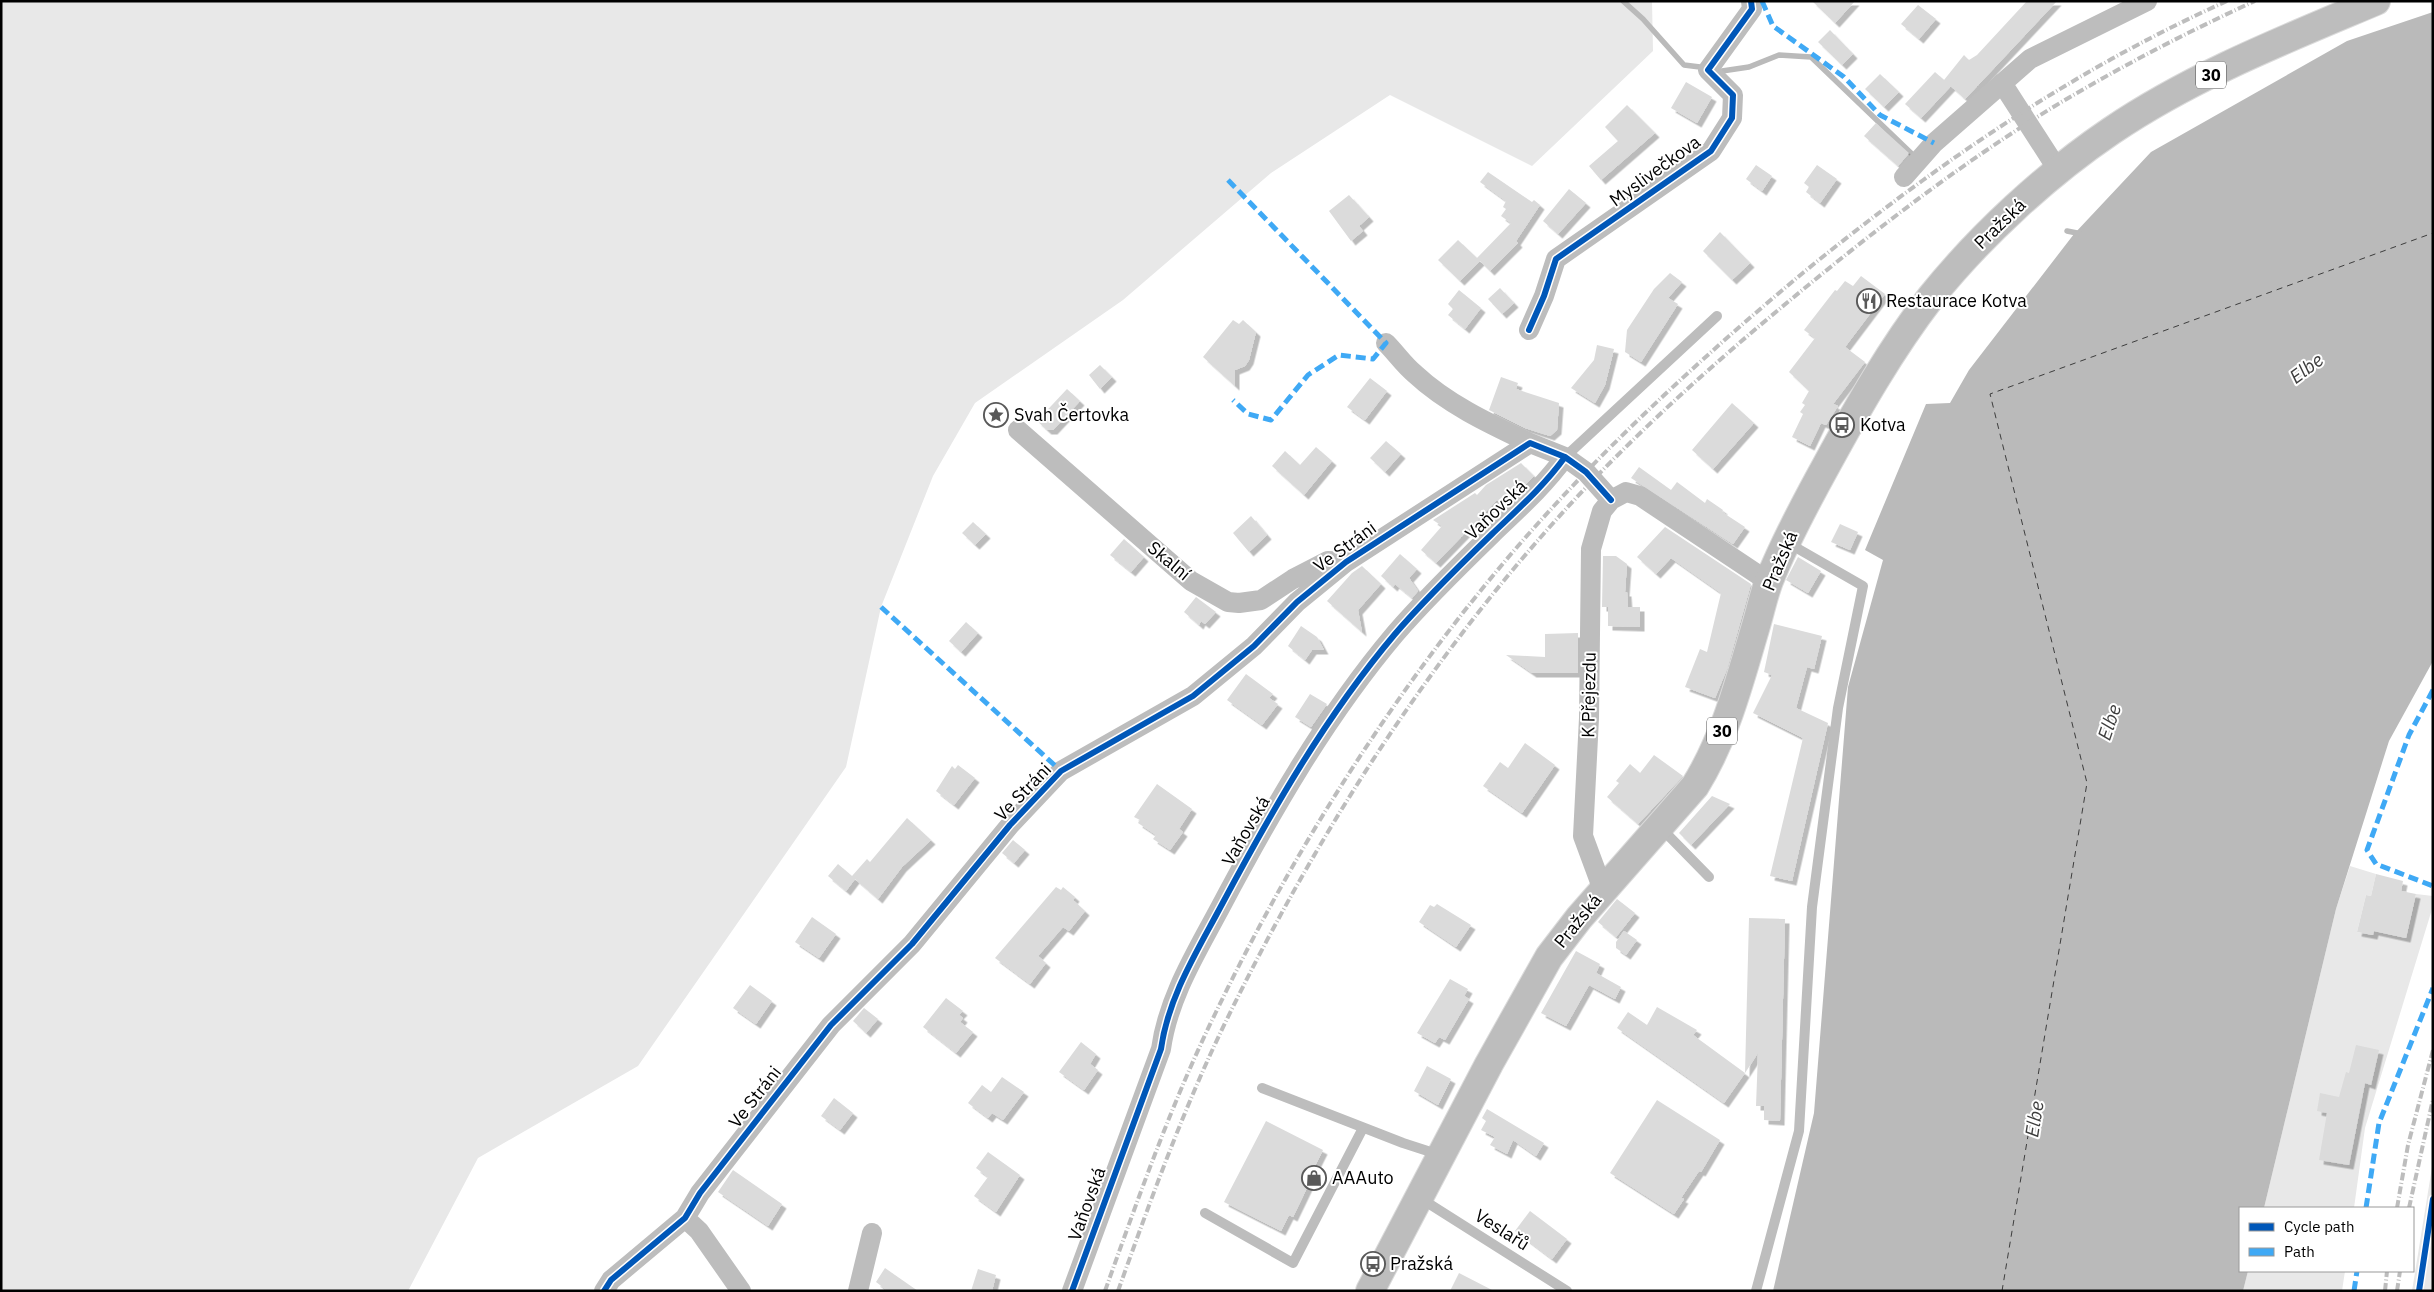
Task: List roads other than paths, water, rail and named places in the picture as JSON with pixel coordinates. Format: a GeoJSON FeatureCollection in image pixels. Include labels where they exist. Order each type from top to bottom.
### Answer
{"type":"FeatureCollection","features":[{"type":"Feature","properties":{"kind":"main road","name":"Pražská"},"geometry":{"type":"LineString","coordinates":[[1370,1291],[1524,999],[1549,957],[1603,890],[1694,786],[1710,759],[1734,702],[1769,582],[1800,513],[1839,442],[1911,325],[1962,262],[1998,225],[2058,170],[2111,131],[2202,79],[2294,35],[2376,1]]}},
{"type":"Feature","properties":{"kind":"street","name":"Myslivečkova"},"geometry":{"type":"LineString","coordinates":[[1529,330],[1544,296],[1556,259],[1711,151],[1732,118],[1733,95],[1708,70],[1752,9],[1751,1]]}},
{"type":"Feature","properties":{"kind":"street"},"geometry":{"type":"LineString","coordinates":[[1904,176],[1934,143],[2030,59],[2147,1]]}},
{"type":"Feature","properties":{"kind":"street"},"geometry":{"type":"LineString","coordinates":[[2002,83],[2058,170]]}},
{"type":"Feature","properties":{"kind":"street"},"geometry":{"type":"LineString","coordinates":[[1386,343],[1415,375],[1457,404],[1492,425],[1565,457],[1586,472],[1611,500],[1626,492],[1640,496],[1769,582]]}},
{"type":"Feature","properties":{"kind":"street","name":"Skalní"},"geometry":{"type":"LineString","coordinates":[[1018,430],[1191,581],[1228,602],[1239,603],[1261,600],[1293,579],[1328,561],[1346,562]]}},
{"type":"Feature","properties":{"kind":"street","name":"Ve Stráni"},"geometry":{"type":"LineString","coordinates":[[604,1291],[611,1280],[685,1218],[700,1193],[831,1025],[912,944],[1010,825],[1061,771],[1193,696],[1254,646],[1297,602],[1346,562],[1530,443]]}},
{"type":"Feature","properties":{"kind":"street","name":"Vaňovská"},"geometry":{"type":"LineString","coordinates":[[1072,1291],[1161,1050],[1164,1025],[1181,982],[1241,869],[1301,764],[1345,698],[1395,634],[1450,575],[1548,481],[1565,457]]}},
{"type":"Feature","properties":{"kind":"street","name":"K Přejezdu"},"geometry":{"type":"LineString","coordinates":[[1603,890],[1583,836],[1589,718],[1591,549],[1602,511],[1611,500]]}},
{"type":"Feature","properties":{"kind":"street"},"geometry":{"type":"LineString","coordinates":[[685,1218],[698,1231],[741,1291]]}},
{"type":"Feature","properties":{"kind":"street"},"geometry":{"type":"LineString","coordinates":[[858,1291],[872,1233]]}},
{"type":"Feature","properties":{"kind":"lane","name":"Vaňovská"},"geometry":{"type":"LineString","coordinates":[[1565,457],[1717,316]]}},
{"type":"Feature","properties":{"kind":"lane"},"geometry":{"type":"LineString","coordinates":[[1757,1287],[1799,1131],[1812,907],[1838,708],[1863,586],[1787,543]]}},
{"type":"Feature","properties":{"kind":"lane"},"geometry":{"type":"LineString","coordinates":[[1660,827],[1709,878]]}},
{"type":"Feature","properties":{"kind":"lane"},"geometry":{"type":"LineString","coordinates":[[1262,1088],[1363,1128],[1441,1155]]}},
{"type":"Feature","properties":{"kind":"lane"},"geometry":{"type":"LineString","coordinates":[[1205,1213],[1293,1263],[1363,1128]]}},
{"type":"Feature","properties":{"kind":"lane","name":"Veslařů"},"geometry":{"type":"LineString","coordinates":[[1419,1198],[1567,1291]]}},
{"type":"Feature","properties":{"kind":"water","name":"Elbe"},"geometry":{"type":"Polygon","coordinates":[[[2433,12],[2433,661],[2389,741],[2336,909],[2264,1207],[2239,1207],[2239,1272],[2248,1272],[2243,1291],[1773,1291],[1814,1113],[1848,687],[1883,560],[1865,550],[1926,404],[1950,403],[1969,370],[2074,234],[2151,152],[2347,41],[2433,12]]]}},
{"type":"Feature","properties":{"kind":"waterway"},"geometry":{"type":"LineString","coordinates":[[1623,1],[1643,19],[1684,65],[1700,67]]}},
{"type":"Feature","properties":{"kind":"waterway"},"geometry":{"type":"LineString","coordinates":[[1722,71],[1749,67],[1779,55],[1811,57],[1912,154]]}},
{"type":"Feature","properties":{"kind":"waterway"},"geometry":{"type":"LineString","coordinates":[[2067,231],[2082,234]]}},
{"type":"Feature","properties":{"kind":"railway"},"geometry":{"type":"LineString","coordinates":[[1105,1291],[1130,1220],[1185,1080],[1216,1012],[1280,889],[1352,769],[1390,711],[1474,599],[1518,546],[1585,473],[1655,403],[1766,304],[1853,233],[1954,158],[2060,89],[2170,28],[2227,1]]}},
{"type":"Feature","properties":{"kind":"railway"},"geometry":{"type":"LineString","coordinates":[[1118,1291],[1196,1086],[1261,951],[1298,883],[1378,752],[1421,689],[1515,567],[1565,510],[1622,451],[1712,367],[1835,263],[1925,194],[2018,129],[2075,94],[2151,52],[2255,1]]}},
{"type":"Feature","properties":{"kind":"railway"},"geometry":{"type":"LineString","coordinates":[[2397,1207],[2408,1145],[2433,1050]]}},
{"type":"Feature","properties":{"kind":"railway"},"geometry":{"type":"LineString","coordinates":[[2409,1207],[2433,1099]]}},
{"type":"Feature","properties":{"kind":"railway"},"geometry":{"type":"LineString","coordinates":[[2385,1291],[2387,1272]]}},
{"type":"Feature","properties":{"kind":"railway"},"geometry":{"type":"LineString","coordinates":[[2397,1291],[2400,1272]]}},
{"type":"Feature","properties":{"kind":"place","name":"Restaurace Kotva"},"geometry":{"type":"Point","coordinates":[1869,301]}},
{"type":"Feature","properties":{"kind":"place","name":"Svah Čertovka"},"geometry":{"type":"Point","coordinates":[996,415]}},
{"type":"Feature","properties":{"kind":"place","name":"Kotva"},"geometry":{"type":"Point","coordinates":[1842,425]}},
{"type":"Feature","properties":{"kind":"place","name":"AAAuto"},"geometry":{"type":"Point","coordinates":[1314,1178]}},
{"type":"Feature","properties":{"kind":"place","name":"Pražská"},"geometry":{"type":"Point","coordinates":[1373,1264]}}]}
